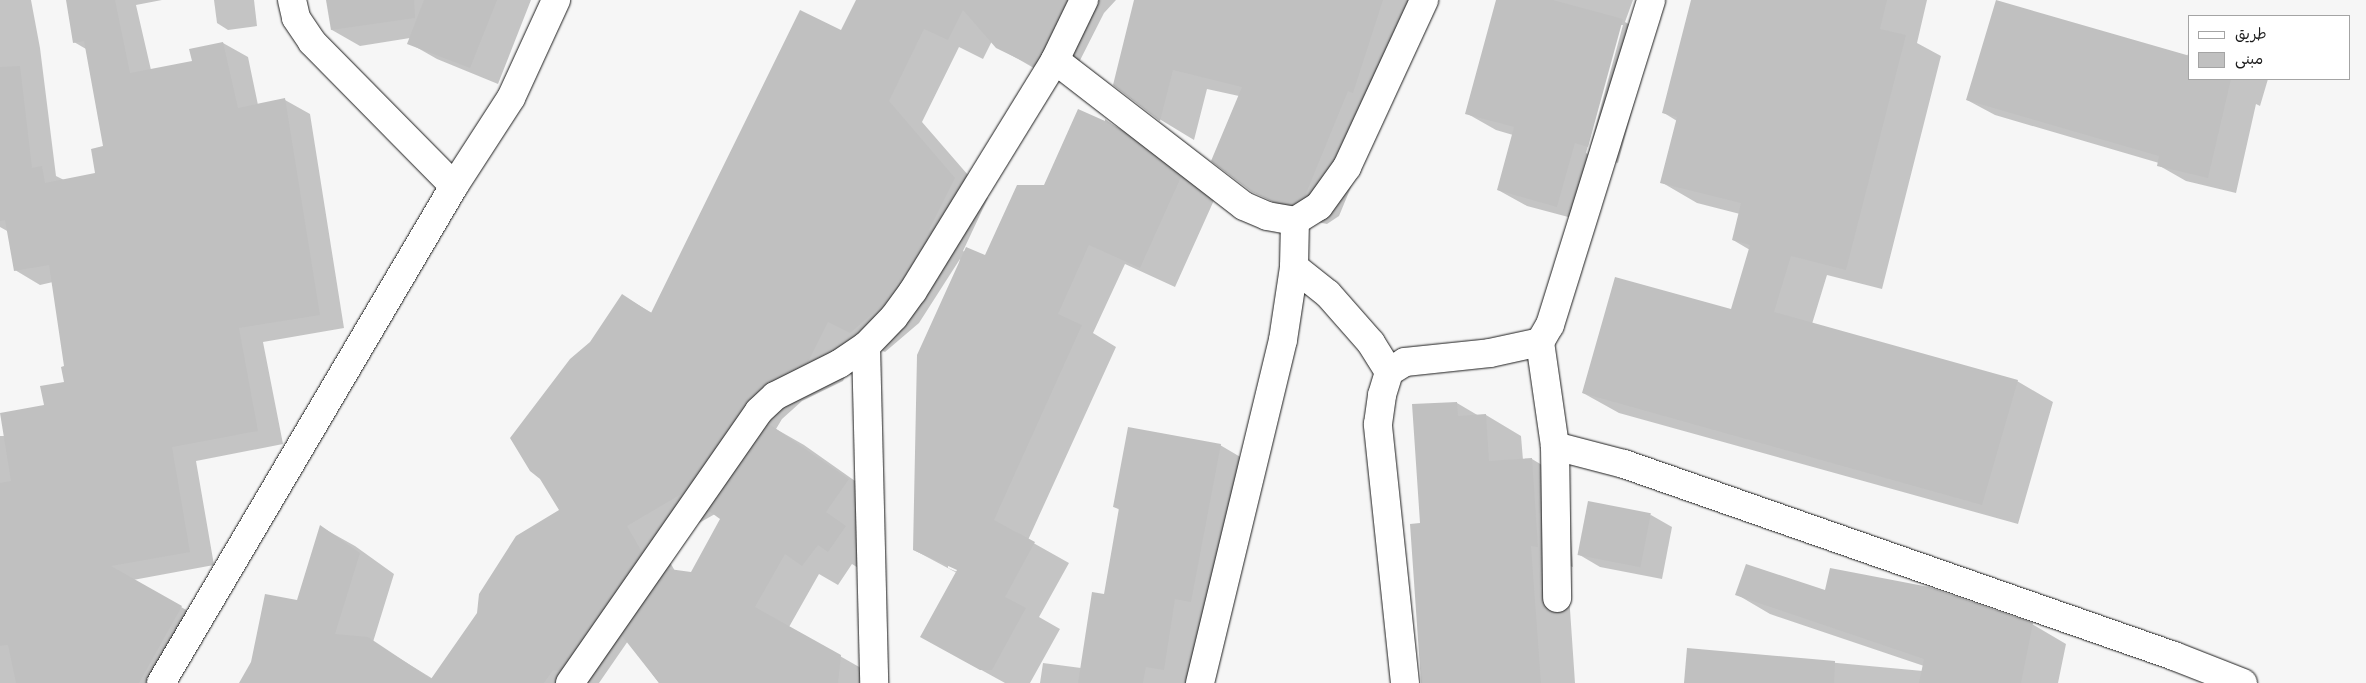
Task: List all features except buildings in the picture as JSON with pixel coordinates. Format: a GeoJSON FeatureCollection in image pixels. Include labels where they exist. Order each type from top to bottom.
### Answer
{"type":"FeatureCollection","features":[{"type":"Feature","properties":{"kind":"street"},"geometry":{"type":"LineString","coordinates":[[292,0],[296,18],[312,42],[454,186]]}},
{"type":"Feature","properties":{"kind":"street"},"geometry":{"type":"LineString","coordinates":[[162,683],[454,186],[511,98],[556,0]]}},
{"type":"Feature","properties":{"kind":"street"},"geometry":{"type":"LineString","coordinates":[[570,683],[759,412],[776,396],[839,364],[866,346],[894,317],[913,291],[1055,60],[1084,0]]}},
{"type":"Feature","properties":{"kind":"street"},"geometry":{"type":"LineString","coordinates":[[1055,60],[1244,206],[1267,216],[1295,221],[1319,206],[1347,167],[1424,0]]}},
{"type":"Feature","properties":{"kind":"street"},"geometry":{"type":"LineString","coordinates":[[1557,598],[1555,446],[1540,342],[1550,325],[1651,0]]}},
{"type":"Feature","properties":{"kind":"street"},"geometry":{"type":"LineString","coordinates":[[1200,683],[1283,340],[1294,267],[1295,221]]}},
{"type":"Feature","properties":{"kind":"street"},"geometry":{"type":"LineString","coordinates":[[1294,267],[1328,294],[1372,343],[1390,372]]}},
{"type":"Feature","properties":{"kind":"street"},"geometry":{"type":"LineString","coordinates":[[1405,683],[1378,424],[1382,394],[1390,372],[1405,362],[1490,353],[1540,342]]}},
{"type":"Feature","properties":{"kind":"street"},"geometry":{"type":"LineString","coordinates":[[866,346],[874,683]]}},
{"type":"Feature","properties":{"kind":"street"},"geometry":{"type":"LineString","coordinates":[[1555,446],[1624,464],[2174,656],[2243,683]]}}]}
